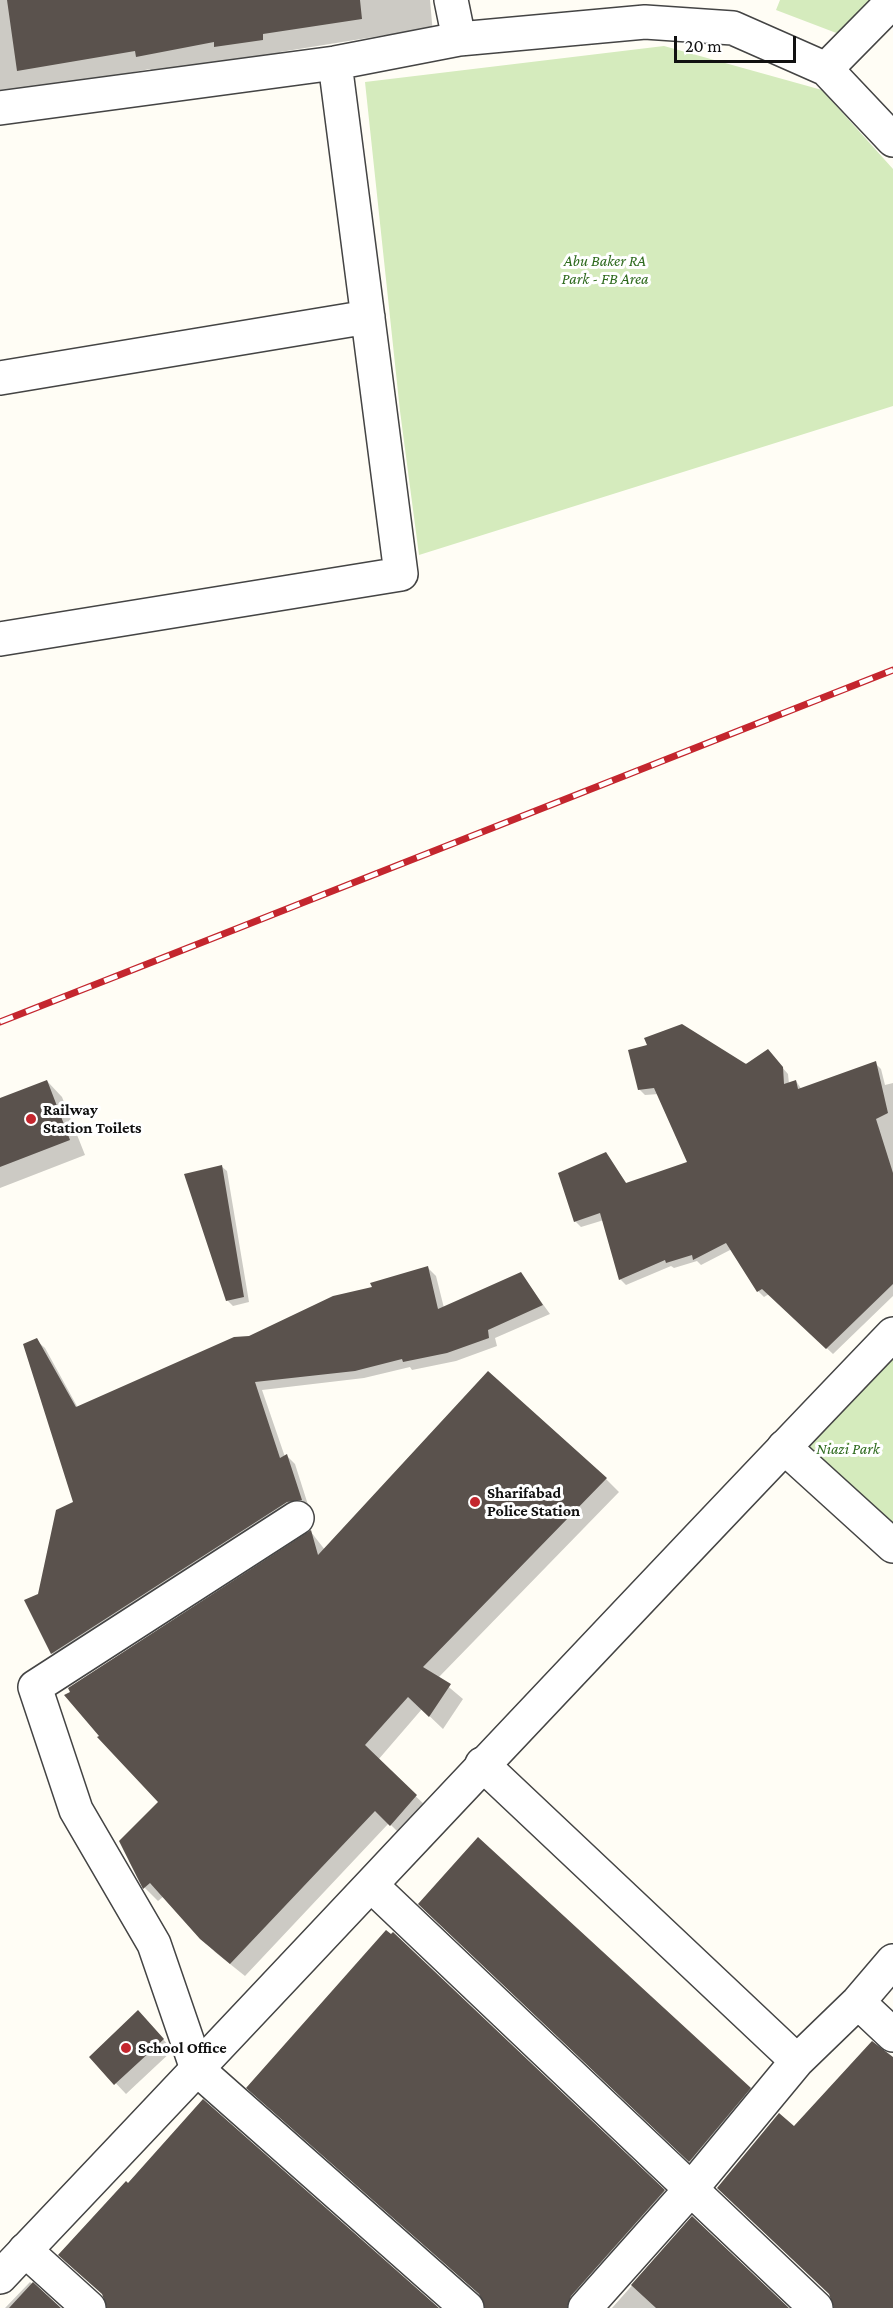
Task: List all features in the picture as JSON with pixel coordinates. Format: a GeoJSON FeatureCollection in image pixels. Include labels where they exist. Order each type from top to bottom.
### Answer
{"type":"FeatureCollection","features":[{"type":"Feature","properties":{"kind":"street"},"geometry":{"type":"LineString","coordinates":[[451,0],[459,39]]}},
{"type":"Feature","properties":{"kind":"street"},"geometry":{"type":"LineString","coordinates":[[826,69],[893,1]]}},
{"type":"Feature","properties":{"kind":"street"},"geometry":{"type":"LineString","coordinates":[[0,108],[335,63],[459,39],[645,22],[733,28],[826,69],[893,141]]}},
{"type":"Feature","properties":{"kind":"street"},"geometry":{"type":"LineString","coordinates":[[0,639],[401,574],[335,63]]}},
{"type":"Feature","properties":{"kind":"street"},"geometry":{"type":"LineString","coordinates":[[0,378],[368,317]]}},
{"type":"Feature","properties":{"kind":"street"},"geometry":{"type":"LineString","coordinates":[[0,2277],[372,1886],[482,1764],[893,1334]]}},
{"type":"Feature","properties":{"kind":"street"},"geometry":{"type":"LineString","coordinates":[[784,1447],[893,1546]]}},
{"type":"Feature","properties":{"kind":"street"},"geometry":{"type":"LineString","coordinates":[[297,1518],[35,1687],[76,1810],[154,1944],[197,2069],[467,2308]]}},
{"type":"Feature","properties":{"kind":"street"},"geometry":{"type":"LineString","coordinates":[[482,1764],[797,2061]]}},
{"type":"Feature","properties":{"kind":"street"},"geometry":{"type":"LineString","coordinates":[[372,1886],[816,2308]]}},
{"type":"Feature","properties":{"kind":"street"},"geometry":{"type":"LineString","coordinates":[[585,2308],[691,2189],[797,2061],[858,2002],[893,1961]]}},
{"type":"Feature","properties":{"kind":"street"},"geometry":{"type":"LineString","coordinates":[[858,2002],[893,2035]]}},
{"type":"Feature","properties":{"kind":"street"},"geometry":{"type":"LineString","coordinates":[[25,2250],[89,2308]]}},
{"type":"Feature","properties":{"kind":"green space"},"geometry":{"type":"Polygon","coordinates":[[[780,0],[871,0],[839,34],[776,10],[780,0]]]}},
{"type":"Feature","properties":{"kind":"green space","name":"Abu Baker RA Park - FB Area"},"geometry":{"type":"Polygon","coordinates":[[[664,46],[822,90],[893,169],[893,406],[419,555],[400,411],[365,82],[664,46]]]}},
{"type":"Feature","properties":{"kind":"green space","name":"Niazi Park"},"geometry":{"type":"Polygon","coordinates":[[[893,1336],[893,1550],[784,1451],[893,1336]]]}},
{"type":"Feature","properties":{"kind":"building"},"geometry":{"type":"Polygon","coordinates":[[[7,0],[360,0],[362,19],[263,34],[263,40],[214,47],[214,42],[136,57],[135,51],[17,71],[7,0]]]}},
{"type":"Feature","properties":{"kind":"building"},"geometry":{"type":"Polygon","coordinates":[[[682,1024],[746,1064],[768,1049],[783,1067],[784,1084],[796,1080],[798,1089],[876,1061],[888,1113],[876,1119],[893,1173],[893,1284],[826,1349],[762,1289],[757,1292],[726,1243],[693,1260],[692,1255],[666,1263],[665,1260],[619,1280],[600,1213],[574,1222],[558,1173],[606,1152],[626,1183],[687,1162],[654,1088],[638,1090],[628,1050],[647,1045],[644,1038],[682,1024]]]}},
{"type":"Feature","properties":{"kind":"building","name":"Railway Station Toilets"},"geometry":{"type":"Polygon","coordinates":[[[47,1080],[70,1140],[0,1167],[0,1098],[47,1080]]]}},
{"type":"Feature","properties":{"kind":"building"},"geometry":{"type":"Polygon","coordinates":[[[222,1165],[244,1297],[226,1301],[184,1174],[222,1165]]]}},
{"type":"Feature","properties":{"kind":"building"},"geometry":{"type":"Polygon","coordinates":[[[428,1266],[438,1309],[521,1272],[543,1305],[488,1330],[489,1338],[447,1353],[403,1362],[402,1359],[355,1371],[255,1382],[280,1458],[287,1454],[302,1500],[287,1502],[51,1654],[24,1600],[38,1594],[56,1510],[73,1502],[23,1344],[37,1338],[76,1407],[234,1337],[249,1336],[333,1296],[372,1287],[370,1283],[428,1266]]]}},
{"type":"Feature","properties":{"kind":"building"},"geometry":{"type":"Polygon","coordinates":[[[488,1371],[607,1478],[423,1667],[451,1684],[429,1717],[408,1697],[365,1745],[417,1795],[390,1826],[375,1811],[230,1964],[200,1939],[150,1883],[143,1889],[119,1841],[158,1802],[97,1737],[99,1736],[64,1695],[70,1692],[68,1688],[311,1530],[318,1555],[488,1371]]]}},
{"type":"Feature","properties":{"kind":"building"},"geometry":{"type":"Polygon","coordinates":[[[478,1837],[751,2088],[689,2162],[418,1904],[478,1837]]]}},
{"type":"Feature","properties":{"kind":"building"},"geometry":{"type":"Polygon","coordinates":[[[386,1930],[391,1934],[393,1932],[665,2190],[571,2296],[567,2308],[485,2308],[479,2294],[246,2088],[386,1930]]]}},
{"type":"Feature","properties":{"kind":"building","name":"School Office"},"geometry":{"type":"Polygon","coordinates":[[[138,2010],[164,2039],[114,2085],[89,2057],[138,2010]]]}},
{"type":"Feature","properties":{"kind":"building"},"geometry":{"type":"Polygon","coordinates":[[[872,2041],[893,2057],[893,2308],[834,2308],[829,2294],[717,2188],[779,2113],[794,2126],[872,2041]]]}},
{"type":"Feature","properties":{"kind":"building"},"geometry":{"type":"Polygon","coordinates":[[[203,2099],[439,2308],[107,2308],[102,2294],[58,2255],[126,2181],[128,2183],[203,2099]]]}},
{"type":"Feature","properties":{"kind":"building"},"geometry":{"type":"Polygon","coordinates":[[[692,2216],[789,2308],[656,2308],[631,2285],[692,2216]]]}},
{"type":"Feature","properties":{"kind":"building"},"geometry":{"type":"Polygon","coordinates":[[[33,2282],[61,2308],[9,2308],[33,2282]]]}},
{"type":"Feature","properties":{"kind":"railway"},"geometry":{"type":"LineString","coordinates":[[0,1022],[893,670]]}},
{"type":"Feature","properties":{"kind":"place","name":"Railway Station Toilets"},"geometry":{"type":"Point","coordinates":[31,1119]}},
{"type":"Feature","properties":{"kind":"place","name":"Sharifabad Police Station"},"geometry":{"type":"Point","coordinates":[475,1502]}},
{"type":"Feature","properties":{"kind":"place","name":"School Office"},"geometry":{"type":"Point","coordinates":[126,2048]}}]}
